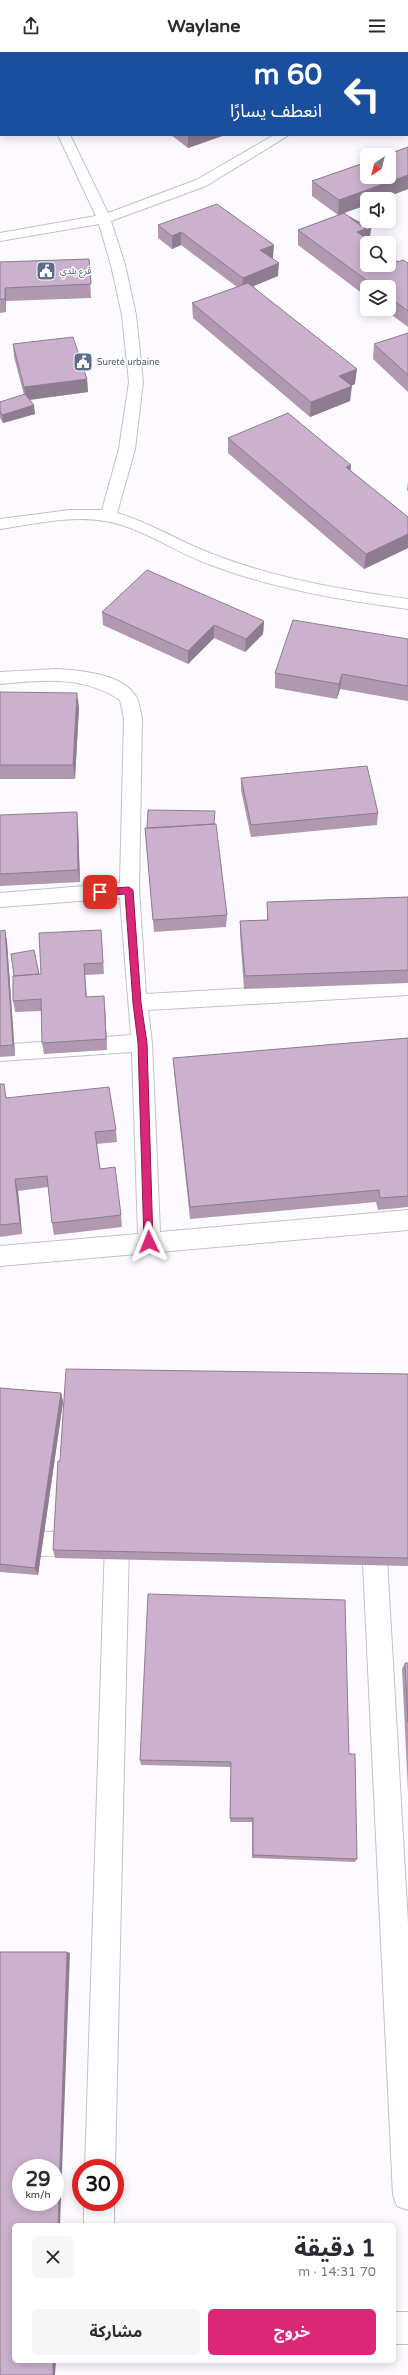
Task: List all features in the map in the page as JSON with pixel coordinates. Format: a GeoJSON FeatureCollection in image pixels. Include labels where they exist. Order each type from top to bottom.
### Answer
{"type":"FeatureCollection","features":[{"type":"Feature","properties":{"kind":"street"},"geometry":{"type":"LineString","coordinates":[[64,136],[104,219],[118,265],[129,315],[136,382],[127,449],[108,516]]}},
{"type":"Feature","properties":{"kind":"street"},"geometry":{"type":"LineString","coordinates":[[0,237],[104,219],[201,183],[281,136]]}},
{"type":"Feature","properties":{"kind":"street"},"geometry":{"type":"LineString","coordinates":[[0,524],[73,515],[108,516],[138,527],[215,562],[274,581],[330,594],[408,604]]}},
{"type":"Feature","properties":{"kind":"street"},"geometry":{"type":"LineString","coordinates":[[0,678],[24,676],[81,677],[109,685],[128,697],[133,719],[129,890],[137,1003],[142,1043],[149,1242]]}},
{"type":"Feature","properties":{"kind":"street"},"geometry":{"type":"LineString","coordinates":[[0,900],[129,890]]}},
{"type":"Feature","properties":{"kind":"street"},"geometry":{"type":"LineString","coordinates":[[137,1003],[408,987]]}},
{"type":"Feature","properties":{"kind":"street"},"geometry":{"type":"LineString","coordinates":[[0,1053],[142,1043]]}},
{"type":"Feature","properties":{"kind":"street"},"geometry":{"type":"LineString","coordinates":[[0,1256],[408,1220]]}},
{"type":"Feature","properties":{"kind":"street"},"geometry":{"type":"LineString","coordinates":[[373,1542],[408,2195]]}},
{"type":"Feature","properties":{"kind":"street"},"geometry":{"type":"LineString","coordinates":[[0,1545],[129,1543],[100,2159]]}},
{"type":"Feature","properties":{"kind":"street"},"geometry":{"type":"LineString","coordinates":[[99,2211],[99,2223]]}},
{"type":"Feature","properties":{"kind":"street"},"geometry":{"type":"LineString","coordinates":[[396,2328],[408,2328]]}},
{"type":"Feature","properties":{"kind":"building"},"geometry":{"type":"Polygon","coordinates":[[[408,147],[408,175],[396,179],[396,151],[408,147]]]}},
{"type":"Feature","properties":{"kind":"building"},"geometry":{"type":"Polygon","coordinates":[[[360,164],[360,184],[383,184],[339,200],[312,181],[360,164]]]}},
{"type":"Feature","properties":{"kind":"building"},"geometry":{"type":"Polygon","coordinates":[[[217,204],[274,245],[260,250],[279,263],[243,278],[181,232],[172,236],[158,225],[217,204]]]}},
{"type":"Feature","properties":{"kind":"building"},"geometry":{"type":"Polygon","coordinates":[[[344,213],[360,225],[360,228],[366,229],[357,232],[363,236],[360,236],[360,272],[396,272],[396,260],[398,262],[403,260],[408,263],[408,311],[396,302],[396,280],[366,280],[298,230],[344,213]]]}},
{"type":"Feature","properties":{"kind":"building"},"geometry":{"type":"Polygon","coordinates":[[[349,217],[360,222],[360,225],[349,217]]]}},
{"type":"Feature","properties":{"kind":"building"},"geometry":{"type":"Polygon","coordinates":[[[89,259],[91,284],[5,288],[5,299],[0,299],[0,262],[89,259]]]}},
{"type":"Feature","properties":{"kind":"building"},"geometry":{"type":"Polygon","coordinates":[[[248,283],[357,369],[339,376],[352,386],[311,402],[192,303],[248,283]]]}},
{"type":"Feature","properties":{"kind":"building"},"geometry":{"type":"Polygon","coordinates":[[[408,333],[408,375],[374,344],[408,333]]]}},
{"type":"Feature","properties":{"kind":"building"},"geometry":{"type":"Polygon","coordinates":[[[73,337],[87,379],[24,387],[13,344],[73,337]]]}},
{"type":"Feature","properties":{"kind":"building"},"geometry":{"type":"Polygon","coordinates":[[[25,394],[34,405],[2,415],[0,411],[0,402],[25,394]]]}},
{"type":"Feature","properties":{"kind":"building"},"geometry":{"type":"Polygon","coordinates":[[[288,413],[351,465],[346,467],[408,517],[408,534],[366,554],[228,438],[288,413]]]}},
{"type":"Feature","properties":{"kind":"building"},"geometry":{"type":"Polygon","coordinates":[[[147,570],[264,621],[246,639],[214,625],[188,651],[102,612],[147,570]]]}},
{"type":"Feature","properties":{"kind":"building"},"geometry":{"type":"Polygon","coordinates":[[[293,620],[408,639],[408,686],[342,674],[339,684],[275,673],[293,620]]]}},
{"type":"Feature","properties":{"kind":"building"},"geometry":{"type":"Polygon","coordinates":[[[0,692],[77,693],[73,765],[0,765],[0,692]]]}},
{"type":"Feature","properties":{"kind":"building"},"geometry":{"type":"Polygon","coordinates":[[[367,766],[378,813],[251,825],[241,778],[367,766]]]}},
{"type":"Feature","properties":{"kind":"building"},"geometry":{"type":"Polygon","coordinates":[[[148,810],[215,811],[214,824],[147,828],[148,810]]]}},
{"type":"Feature","properties":{"kind":"building"},"geometry":{"type":"Polygon","coordinates":[[[77,812],[78,870],[0,874],[0,815],[77,812]]]}},
{"type":"Feature","properties":{"kind":"building"},"geometry":{"type":"Polygon","coordinates":[[[216,824],[227,915],[153,920],[145,828],[216,824]]]}},
{"type":"Feature","properties":{"kind":"building"},"geometry":{"type":"Polygon","coordinates":[[[408,897],[408,970],[245,976],[240,921],[268,920],[267,902],[408,897]]]}},
{"type":"Feature","properties":{"kind":"building"},"geometry":{"type":"Polygon","coordinates":[[[5,930],[13,1045],[0,1046],[0,931],[5,930]]]}},
{"type":"Feature","properties":{"kind":"building"},"geometry":{"type":"Polygon","coordinates":[[[101,930],[103,963],[84,964],[86,997],[104,996],[106,1039],[42,1043],[41,999],[13,1001],[13,976],[41,974],[39,933],[101,930]]]}},
{"type":"Feature","properties":{"kind":"building"},"geometry":{"type":"Polygon","coordinates":[[[34,950],[39,974],[14,976],[11,954],[34,950]]]}},
{"type":"Feature","properties":{"kind":"building"},"geometry":{"type":"Polygon","coordinates":[[[408,1038],[408,1196],[380,1198],[379,1190],[190,1207],[173,1058],[408,1038]]]}},
{"type":"Feature","properties":{"kind":"building"},"geometry":{"type":"Polygon","coordinates":[[[0,1084],[4,1084],[6,1098],[109,1087],[116,1130],[95,1132],[100,1169],[115,1167],[121,1215],[52,1223],[47,1176],[15,1179],[20,1223],[0,1225],[0,1084]]]}},
{"type":"Feature","properties":{"kind":"building"},"geometry":{"type":"Polygon","coordinates":[[[66,1369],[408,1374],[408,1558],[53,1550],[58,1461],[60,1461],[66,1369]]]}},
{"type":"Feature","properties":{"kind":"building"},"geometry":{"type":"Polygon","coordinates":[[[0,1388],[61,1393],[35,1568],[0,1564],[0,1388]]]}},
{"type":"Feature","properties":{"kind":"building"},"geometry":{"type":"Polygon","coordinates":[[[148,1594],[345,1600],[349,1754],[355,1754],[357,1859],[253,1855],[253,1818],[230,1818],[231,1762],[140,1760],[148,1594]]]}},
{"type":"Feature","properties":{"kind":"building"},"geometry":{"type":"Polygon","coordinates":[[[405,1663],[408,1663],[408,1722],[405,1663]]]}},
{"type":"Feature","properties":{"kind":"building"},"geometry":{"type":"Polygon","coordinates":[[[0,1952],[67,1952],[60,2159],[12,2159],[12,2211],[58,2211],[58,2223],[12,2223],[12,2363],[53,2363],[53,2375],[0,2375],[0,1952]]]}},
{"type":"Feature","properties":{"kind":"place","name":"فرع بلدي"},"geometry":{"type":"Point","coordinates":[46,271]}},
{"type":"Feature","properties":{"kind":"place","name":"Sureté urbaine"},"geometry":{"type":"Point","coordinates":[83,362]}},
{"type":"Feature","properties":{"kind":"route"},"geometry":{"type":"LineString","coordinates":[[100,892],[129,890],[137,1003],[142,1043],[149,1242]]}}]}
